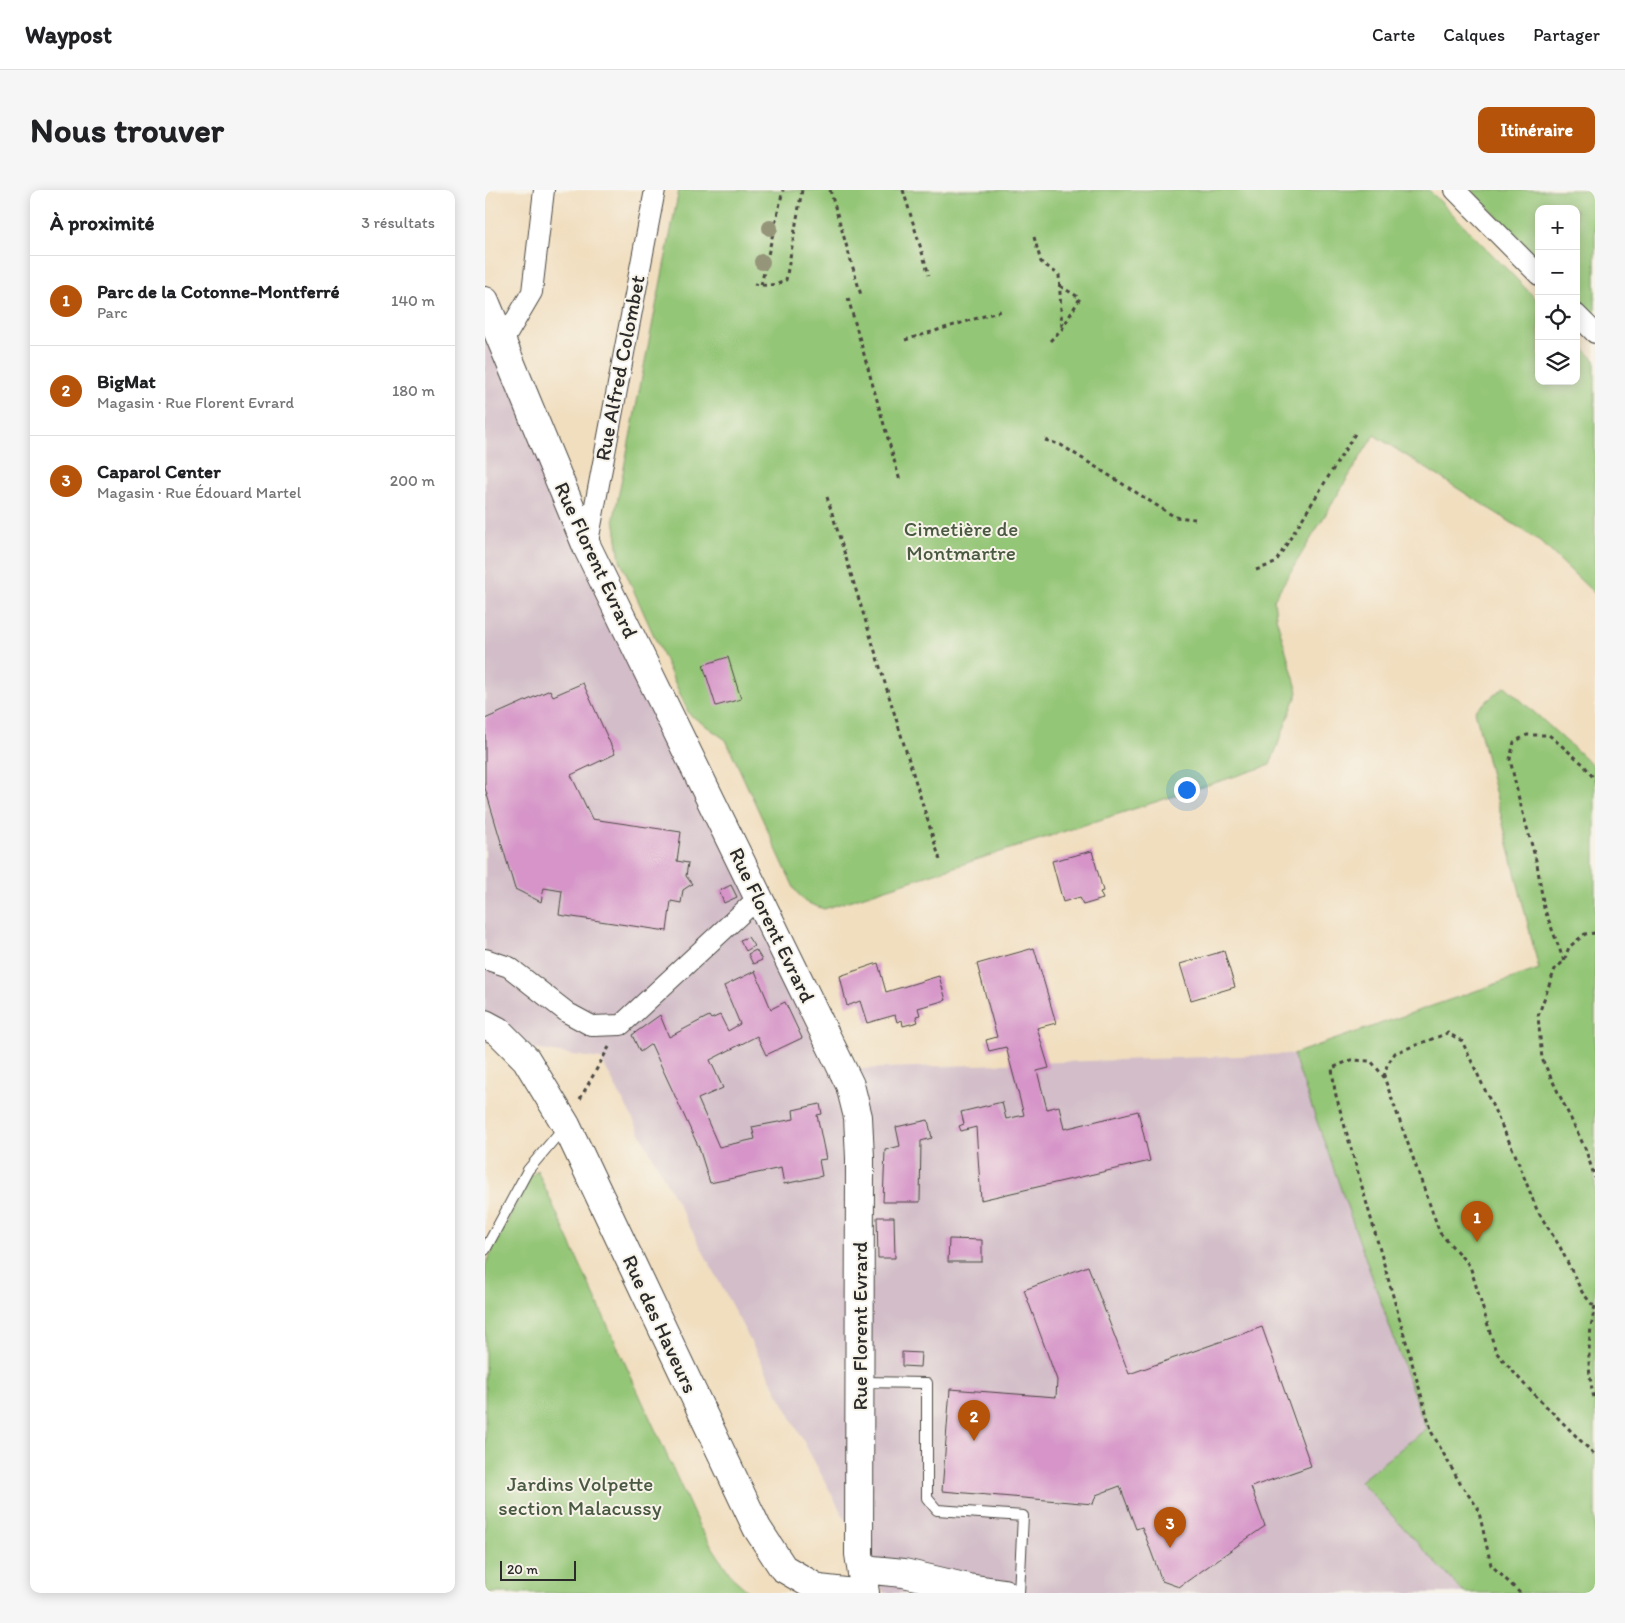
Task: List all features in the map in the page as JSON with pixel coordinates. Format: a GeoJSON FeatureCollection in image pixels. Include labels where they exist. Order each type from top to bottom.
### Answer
{"type":"FeatureCollection","features":[{"type":"Feature","properties":{"kind":"street"},"geometry":{"type":"LineString","coordinates":[[502,343],[532,292],[544,190]]}},
{"type":"Feature","properties":{"kind":"street","name":"Rue Alfred Colombet"},"geometry":{"type":"LineString","coordinates":[[587,547],[655,190]]}},
{"type":"Feature","properties":{"kind":"street"},"geometry":{"type":"LineString","coordinates":[[1455,190],[1535,271]]}},
{"type":"Feature","properties":{"kind":"street","name":"Rue Florent Evrard"},"geometry":{"type":"LineString","coordinates":[[485,301],[587,547],[849,1085],[858,1117],[860,1158],[860,1585]]}},
{"type":"Feature","properties":{"kind":"street"},"geometry":{"type":"LineString","coordinates":[[1580,318],[1595,333]]}},
{"type":"Feature","properties":{"kind":"street"},"geometry":{"type":"LineString","coordinates":[[485,959],[509,967],[568,1013],[592,1026],[621,1025],[758,898]]}},
{"type":"Feature","properties":{"kind":"street","name":"Rue des Haveurs"},"geometry":{"type":"LineString","coordinates":[[485,1024],[498,1030],[526,1059],[566,1125],[757,1528],[783,1568],[819,1589],[860,1585],[904,1573],[961,1591],[1004,1593]]}},
{"type":"Feature","properties":{"kind":"lane"},"geometry":{"type":"LineString","coordinates":[[485,1250],[527,1170],[566,1125]]}},
{"type":"Feature","properties":{"kind":"lane"},"geometry":{"type":"LineString","coordinates":[[860,1382],[927,1383],[927,1498],[937,1510],[1023,1516],[1019,1593]]}},
{"type":"Feature","properties":{"kind":"path"},"geometry":{"type":"LineString","coordinates":[[761,285],[783,190]]}},
{"type":"Feature","properties":{"kind":"path"},"geometry":{"type":"LineString","coordinates":[[753,284],[781,283],[787,280],[802,190]]}},
{"type":"Feature","properties":{"kind":"path"},"geometry":{"type":"LineString","coordinates":[[830,190],[861,295]]}},
{"type":"Feature","properties":{"kind":"path"},"geometry":{"type":"LineString","coordinates":[[903,190],[929,275]]}},
{"type":"Feature","properties":{"kind":"path"},"geometry":{"type":"LineString","coordinates":[[1034,236],[1039,258],[1059,275],[1062,329]]}},
{"type":"Feature","properties":{"kind":"path"},"geometry":{"type":"LineString","coordinates":[[1051,341],[1062,329],[1080,298],[1060,286]]}},
{"type":"Feature","properties":{"kind":"path"},"geometry":{"type":"LineString","coordinates":[[848,298],[900,481]]}},
{"type":"Feature","properties":{"kind":"path"},"geometry":{"type":"LineString","coordinates":[[905,340],[1004,310]]}},
{"type":"Feature","properties":{"kind":"path"},"geometry":{"type":"LineString","coordinates":[[1256,570],[1275,563],[1356,432]]}},
{"type":"Feature","properties":{"kind":"path"},"geometry":{"type":"LineString","coordinates":[[1045,440],[1061,444],[1175,517],[1195,519]]}},
{"type":"Feature","properties":{"kind":"path"},"geometry":{"type":"LineString","coordinates":[[827,497],[940,860]]}},
{"type":"Feature","properties":{"kind":"path"},"geometry":{"type":"LineString","coordinates":[[1564,961],[1544,908],[1537,864],[1518,795],[1510,759],[1514,742],[1527,735],[1549,735],[1583,764],[1595,780]]}},
{"type":"Feature","properties":{"kind":"path"},"geometry":{"type":"LineString","coordinates":[[1595,933],[1585,934],[1569,947],[1564,961],[1555,969],[1538,1016],[1542,1059],[1585,1148],[1595,1178]]}},
{"type":"Feature","properties":{"kind":"path"},"geometry":{"type":"LineString","coordinates":[[566,1125],[621,1025]]}},
{"type":"Feature","properties":{"kind":"path"},"geometry":{"type":"LineString","coordinates":[[1384,1077],[1387,1065],[1395,1053],[1448,1033],[1462,1040],[1515,1154],[1537,1210],[1560,1247],[1582,1292],[1595,1307],[1590,1339],[1589,1382],[1595,1401]]}},
{"type":"Feature","properties":{"kind":"path"},"geometry":{"type":"LineString","coordinates":[[1520,1593],[1491,1564],[1478,1508],[1461,1485],[1432,1433],[1335,1092],[1332,1068],[1351,1060],[1371,1061],[1384,1077],[1440,1233],[1470,1266],[1496,1352],[1524,1384],[1595,1455]]}},
{"type":"Feature","properties":{"kind":"shaded area"},"geometry":{"type":"Polygon","coordinates":[[[485,327],[828,1070],[1293,1054],[1426,1429],[1360,1481],[1464,1593],[884,1593],[601,1059],[485,1042],[485,327]]]}},
{"type":"Feature","properties":{"kind":"green space","name":"Cimetière de Montmartre"},"geometry":{"type":"Polygon","coordinates":[[[679,190],[1429,190],[1535,298],[1535,385],[1580,385],[1580,345],[1595,360],[1595,594],[1540,541],[1374,435],[1274,599],[1276,617],[1298,692],[1270,765],[824,909],[805,902],[795,890],[726,740],[689,714],[620,560],[614,518],[679,190]]]}},
{"type":"Feature","properties":{"kind":"green space"},"geometry":{"type":"Polygon","coordinates":[[[1471,190],[1595,190],[1595,317],[1580,302],[1580,205],[1535,205],[1535,255],[1471,190]]]}},
{"type":"Feature","properties":{"kind":"green space"},"geometry":{"type":"Polygon","coordinates":[[[1505,686],[1595,767],[1595,1593],[1464,1593],[1360,1481],[1426,1429],[1293,1054],[1539,969],[1475,711],[1505,686]]]}},
{"type":"Feature","properties":{"kind":"green space","name":"Jardins Volpette section Malacussy"},"geometry":{"type":"Polygon","coordinates":[[[537,1170],[700,1528],[732,1577],[750,1593],[485,1593],[485,1266],[528,1180],[537,1170]]]}},
{"type":"Feature","properties":{"kind":"building"},"geometry":{"type":"Polygon","coordinates":[[[728,657],[741,699],[716,706],[703,665],[728,657]]]}},
{"type":"Feature","properties":{"kind":"building"},"geometry":{"type":"Polygon","coordinates":[[[583,683],[615,754],[571,775],[592,819],[681,832],[677,861],[688,863],[686,876],[692,884],[683,890],[681,903],[671,901],[667,931],[559,915],[562,891],[544,888],[541,902],[515,889],[485,788],[485,719],[550,690],[553,696],[583,683]]]}},
{"type":"Feature","properties":{"kind":"building"},"geometry":{"type":"Polygon","coordinates":[[[1092,851],[1103,891],[1100,892],[1103,899],[1083,905],[1080,897],[1063,902],[1052,861],[1092,851]]]}},
{"type":"Feature","properties":{"kind":"building"},"geometry":{"type":"Polygon","coordinates":[[[731,885],[737,897],[724,903],[719,891],[731,885]]]}},
{"type":"Feature","properties":{"kind":"building"},"geometry":{"type":"Polygon","coordinates":[[[748,937],[754,946],[746,951],[740,940],[748,937]]]}},
{"type":"Feature","properties":{"kind":"building"},"geometry":{"type":"Polygon","coordinates":[[[1034,948],[1056,1023],[1037,1028],[1049,1068],[1037,1071],[1047,1109],[1059,1106],[1064,1129],[1138,1111],[1150,1161],[981,1200],[976,1127],[961,1131],[959,1126],[964,1124],[961,1112],[1002,1102],[1006,1119],[1024,1115],[1006,1047],[989,1051],[986,1040],[997,1037],[977,964],[1034,948]]]}},
{"type":"Feature","properties":{"kind":"building"},"geometry":{"type":"Polygon","coordinates":[[[756,950],[762,960],[753,964],[748,954],[756,950]]]}},
{"type":"Feature","properties":{"kind":"building"},"geometry":{"type":"Polygon","coordinates":[[[1224,951],[1235,987],[1191,1000],[1180,964],[1224,951]]]}},
{"type":"Feature","properties":{"kind":"building"},"geometry":{"type":"Polygon","coordinates":[[[878,963],[886,992],[939,976],[946,1000],[918,1008],[920,1015],[916,1016],[918,1022],[903,1026],[902,1020],[897,1022],[895,1015],[867,1023],[860,1001],[847,1006],[840,976],[878,963]]]}},
{"type":"Feature","properties":{"kind":"building"},"geometry":{"type":"Polygon","coordinates":[[[755,971],[771,1009],[785,1002],[802,1038],[766,1055],[757,1036],[710,1060],[723,1088],[698,1099],[719,1147],[755,1139],[752,1127],[794,1119],[793,1110],[820,1104],[822,1114],[817,1115],[826,1159],[819,1160],[822,1176],[784,1184],[781,1168],[710,1183],[699,1148],[651,1044],[640,1052],[632,1035],[660,1015],[669,1037],[709,1016],[711,1019],[720,1015],[728,1031],[740,1024],[724,986],[755,971]]]}},
{"type":"Feature","properties":{"kind":"building"},"geometry":{"type":"Polygon","coordinates":[[[928,1120],[932,1138],[921,1141],[920,1202],[883,1202],[885,1150],[900,1146],[896,1127],[928,1120]]]}},
{"type":"Feature","properties":{"kind":"building"},"geometry":{"type":"Polygon","coordinates":[[[877,1217],[894,1217],[895,1258],[878,1258],[877,1217]]]}},
{"type":"Feature","properties":{"kind":"building"},"geometry":{"type":"Polygon","coordinates":[[[949,1239],[982,1240],[982,1262],[948,1262],[949,1239]]]}},
{"type":"Feature","properties":{"kind":"building"},"geometry":{"type":"Polygon","coordinates":[[[1088,1266],[1129,1374],[1262,1327],[1311,1466],[1251,1487],[1265,1526],[1179,1587],[1162,1581],[1142,1527],[1136,1529],[1120,1486],[1096,1495],[1093,1504],[942,1491],[950,1389],[1056,1397],[1057,1380],[1024,1290],[1088,1266]]]}},
{"type":"Feature","properties":{"kind":"building"},"geometry":{"type":"Polygon","coordinates":[[[902,1352],[921,1353],[920,1367],[902,1366],[902,1352]]]}},
{"type":"Feature","properties":{"kind":"place","name":"Parc de la Cotonne-Montferré"},"geometry":{"type":"Point","coordinates":[1477,1242]}},
{"type":"Feature","properties":{"kind":"place","name":"BigMat"},"geometry":{"type":"Point","coordinates":[974,1441]}},
{"type":"Feature","properties":{"kind":"place","name":"Caparol Center"},"geometry":{"type":"Point","coordinates":[1170,1548]}}]}
